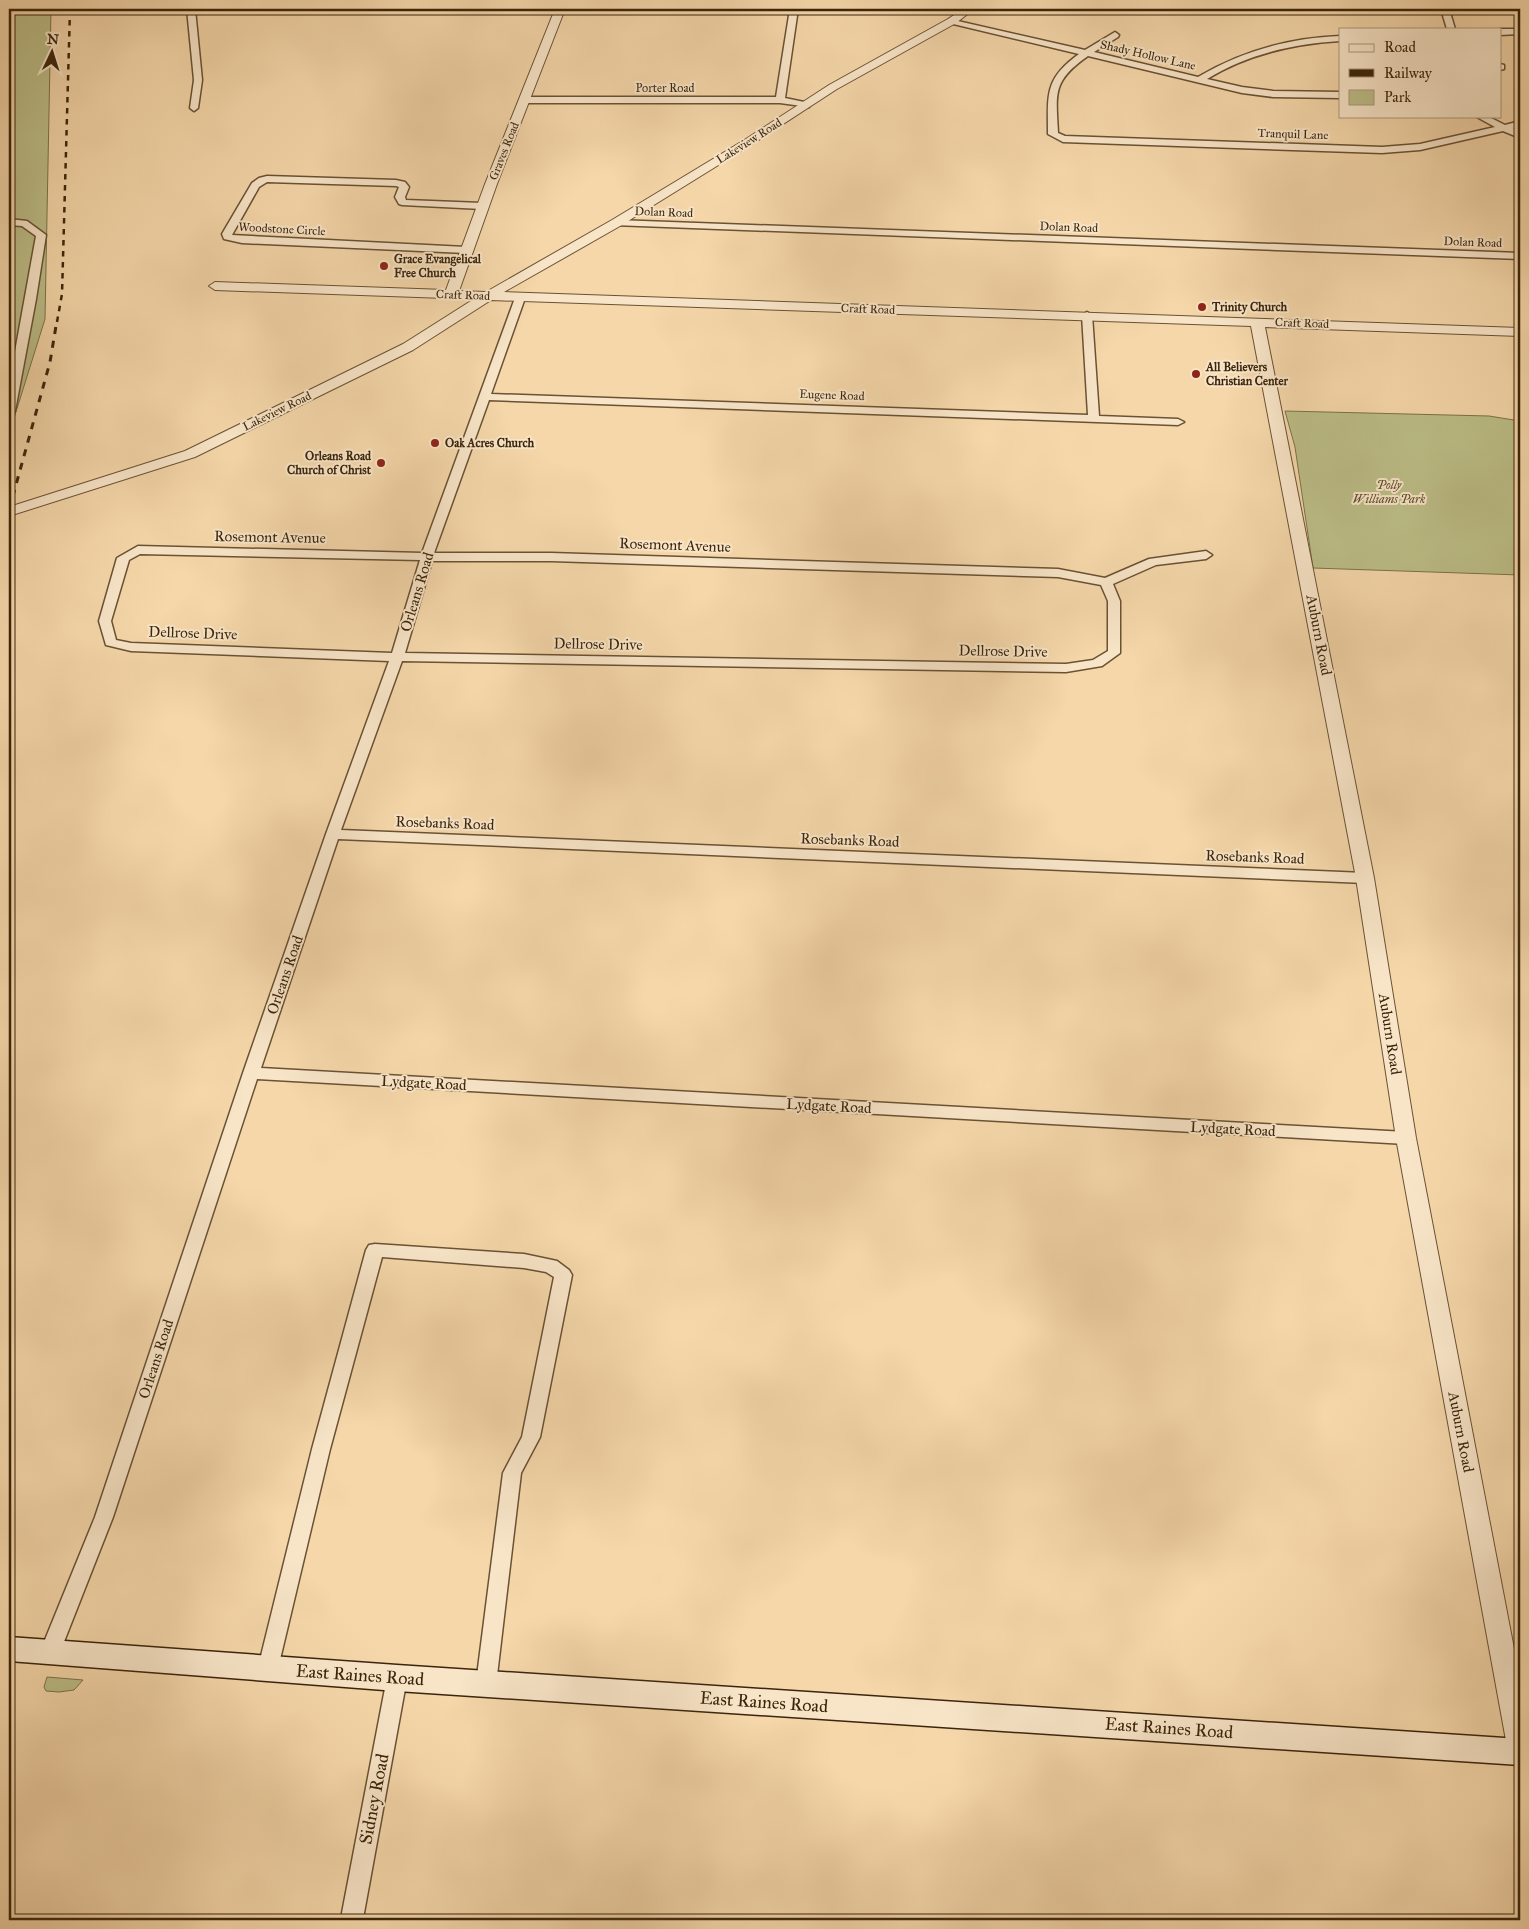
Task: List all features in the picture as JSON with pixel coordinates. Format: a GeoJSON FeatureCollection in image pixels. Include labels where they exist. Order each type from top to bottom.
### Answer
{"type":"FeatureCollection","features":[{"type":"Feature","properties":{"kind":"main road","name":"East Raines Road"},"geometry":{"type":"LineString","coordinates":[[9,1649],[396,1678],[1520,1752]]}},
{"type":"Feature","properties":{"kind":"street"},"geometry":{"type":"LineString","coordinates":[[191,9],[198,80],[194,108]]}},
{"type":"Feature","properties":{"kind":"street","name":"Graves Road"},"geometry":{"type":"LineString","coordinates":[[451,295],[482,206],[560,9]]}},
{"type":"Feature","properties":{"kind":"street"},"geometry":{"type":"LineString","coordinates":[[780,100],[794,9]]}},
{"type":"Feature","properties":{"kind":"street","name":"Lakeview Road"},"geometry":{"type":"LineString","coordinates":[[9,512],[190,454],[408,347],[488,296],[616,223],[833,87],[952,21],[969,9]]}},
{"type":"Feature","properties":{"kind":"street"},"geometry":{"type":"LineString","coordinates":[[1444,9],[1451,28]]}},
{"type":"Feature","properties":{"kind":"street","name":"Shady Hollow Lane"},"geometry":{"type":"LineString","coordinates":[[952,21],[1242,90],[1273,94],[1339,95]]}},
{"type":"Feature","properties":{"kind":"street"},"geometry":{"type":"LineString","coordinates":[[1502,32],[1520,32]]}},
{"type":"Feature","properties":{"kind":"street"},"geometry":{"type":"LineString","coordinates":[[1088,53],[1116,35]]}},
{"type":"Feature","properties":{"kind":"street"},"geometry":{"type":"LineString","coordinates":[[1199,80],[1216,68],[1275,45],[1339,38]]}},
{"type":"Feature","properties":{"kind":"street","name":"Tranquil Lane"},"geometry":{"type":"LineString","coordinates":[[1088,53],[1066,68],[1056,82],[1052,96],[1053,134],[1063,139],[1382,150],[1420,147],[1520,124]]}},
{"type":"Feature","properties":{"kind":"street","name":"Porter Road"},"geometry":{"type":"LineString","coordinates":[[524,100],[780,100],[806,105]]}},
{"type":"Feature","properties":{"kind":"street"},"geometry":{"type":"LineString","coordinates":[[1484,118],[1520,135]]}},
{"type":"Feature","properties":{"kind":"street","name":"Woodstone Circle"},"geometry":{"type":"LineString","coordinates":[[466,250],[242,240],[231,239],[227,237],[227,234],[255,185],[262,180],[268,179],[396,182],[404,187],[400,197],[402,202],[482,206]]}},
{"type":"Feature","properties":{"kind":"street"},"geometry":{"type":"LineString","coordinates":[[9,222],[24,223],[41,234],[32,299],[9,411]]}},
{"type":"Feature","properties":{"kind":"street","name":"Dolan Road"},"geometry":{"type":"LineString","coordinates":[[616,223],[1520,256]]}},
{"type":"Feature","properties":{"kind":"street"},"geometry":{"type":"LineString","coordinates":[[520,298],[528,274]]}},
{"type":"Feature","properties":{"kind":"street","name":"Craft Road"},"geometry":{"type":"LineString","coordinates":[[215,286],[520,298],[1087,315],[1520,332]]}},
{"type":"Feature","properties":{"kind":"street","name":"Orleans Road"},"geometry":{"type":"LineString","coordinates":[[50,1652],[104,1517],[251,1073],[333,834],[397,657],[427,557],[520,298]]}},
{"type":"Feature","properties":{"kind":"street"},"geometry":{"type":"LineString","coordinates":[[1087,315],[1094,419]]}},
{"type":"Feature","properties":{"kind":"street","name":"Auburn Road"},"geometry":{"type":"LineString","coordinates":[[1257,322],[1365,878],[1406,1138],[1520,1746]]}},
{"type":"Feature","properties":{"kind":"street","name":"Eugene Road"},"geometry":{"type":"LineString","coordinates":[[484,396],[1178,422]]}},
{"type":"Feature","properties":{"kind":"street","name":"Rosemont Avenue"},"geometry":{"type":"LineString","coordinates":[[138,550],[427,557],[551,557],[1048,572],[1106,582]]}},
{"type":"Feature","properties":{"kind":"street","name":"Dellrose Drive"},"geometry":{"type":"LineString","coordinates":[[138,550],[123,558],[105,621],[110,642],[131,647],[397,657],[1066,668],[1097,663],[1114,653],[1114,601],[1106,582]]}},
{"type":"Feature","properties":{"kind":"street"},"geometry":{"type":"LineString","coordinates":[[1106,582],[1153,562],[1206,555]]}},
{"type":"Feature","properties":{"kind":"street","name":"Rosebanks Road"},"geometry":{"type":"LineString","coordinates":[[333,834],[1365,878]]}},
{"type":"Feature","properties":{"kind":"street","name":"Lydgate Road"},"geometry":{"type":"LineString","coordinates":[[251,1073],[1406,1138]]}},
{"type":"Feature","properties":{"kind":"street"},"geometry":{"type":"LineString","coordinates":[[268,1668],[321,1449],[375,1250],[524,1261],[551,1266],[563,1275],[531,1437],[512,1473],[486,1684]]}},
{"type":"Feature","properties":{"kind":"street","name":"Sidney Road"},"geometry":{"type":"LineString","coordinates":[[354,1920],[353,1913],[396,1678]]}},
{"type":"Feature","properties":{"kind":"green space"},"geometry":{"type":"Polygon","coordinates":[[[9,9],[51,9],[45,319],[9,434],[9,9]]]}},
{"type":"Feature","properties":{"kind":"green space","name":"Polly Williams Park"},"geometry":{"type":"Polygon","coordinates":[[[1285,411],[1489,416],[1520,421],[1520,575],[1313,568],[1295,447],[1285,411]]]}},
{"type":"Feature","properties":{"kind":"green space"},"geometry":{"type":"Polygon","coordinates":[[[47,1677],[83,1680],[74,1690],[46,1691],[44,1687],[47,1677]]]}},
{"type":"Feature","properties":{"kind":"railway"},"geometry":{"type":"LineString","coordinates":[[57,322],[62,294],[70,9]]}},
{"type":"Feature","properties":{"kind":"railway"},"geometry":{"type":"LineString","coordinates":[[9,510],[50,362],[57,320]]}},
{"type":"Feature","properties":{"kind":"place","name":"Grace Evangelical Free Church"},"geometry":{"type":"Point","coordinates":[384,266]}},
{"type":"Feature","properties":{"kind":"place","name":"Trinity Church"},"geometry":{"type":"Point","coordinates":[1202,307]}},
{"type":"Feature","properties":{"kind":"place","name":"All Believers Christian Center"},"geometry":{"type":"Point","coordinates":[1196,374]}},
{"type":"Feature","properties":{"kind":"place","name":"Oak Acres Church"},"geometry":{"type":"Point","coordinates":[435,443]}},
{"type":"Feature","properties":{"kind":"place","name":"Orleans Road Church of Christ"},"geometry":{"type":"Point","coordinates":[381,463]}}]}
